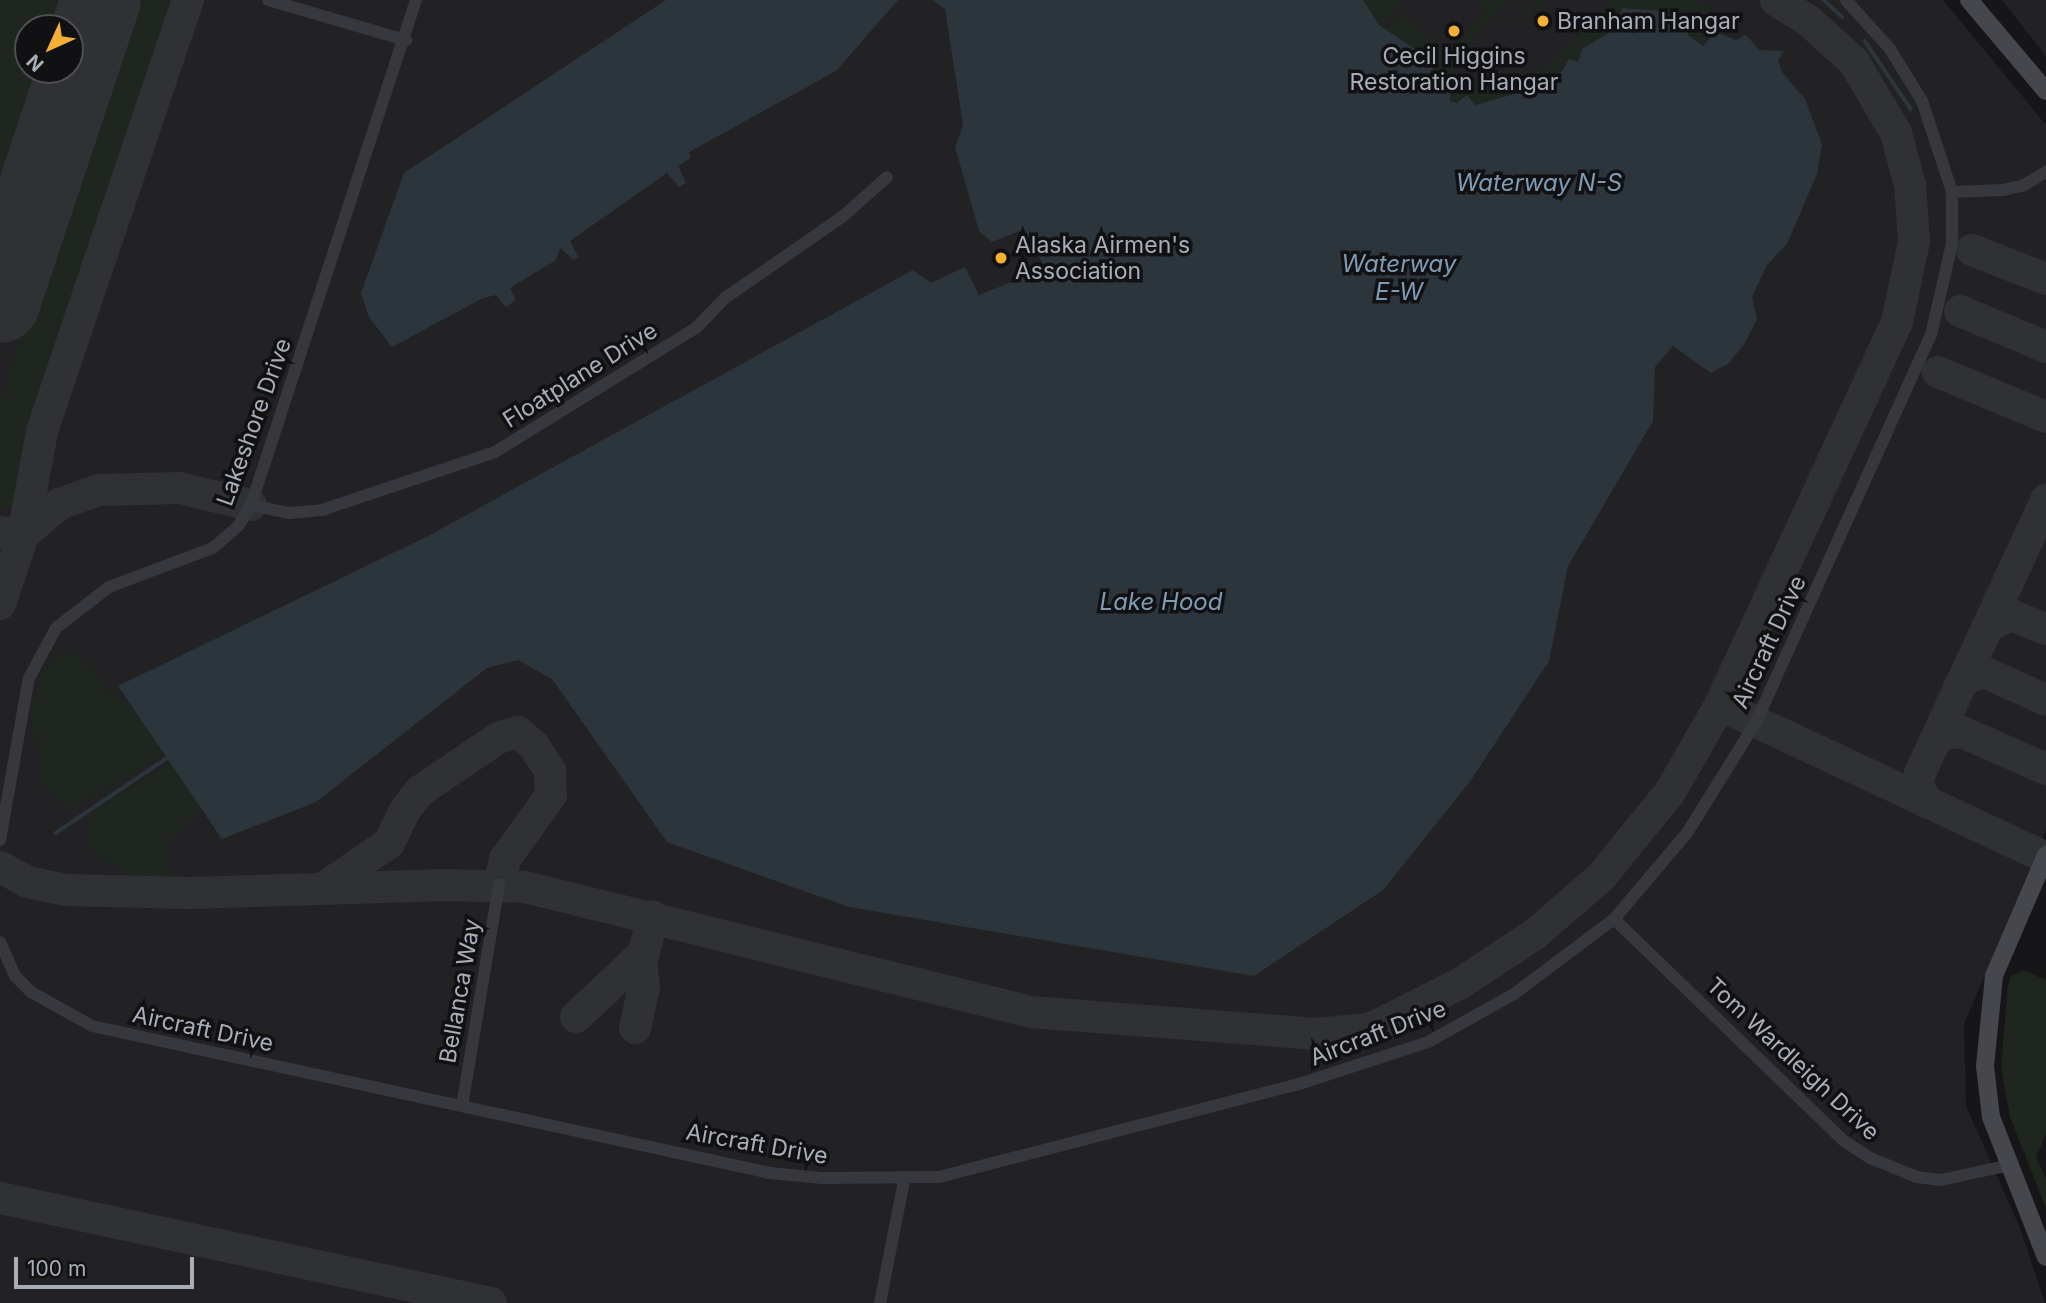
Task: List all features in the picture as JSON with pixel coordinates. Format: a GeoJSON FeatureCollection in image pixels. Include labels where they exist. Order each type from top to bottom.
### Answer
{"type":"FeatureCollection","features":[{"type":"Feature","properties":{"kind":"street"},"geometry":{"type":"LineString","coordinates":[[268,0],[406,40]]}},
{"type":"Feature","properties":{"kind":"street","name":"Lakeshore Drive"},"geometry":{"type":"LineString","coordinates":[[0,840],[29,678],[56,628],[109,587],[214,548],[239,524],[251,505],[406,40],[416,0]]}},
{"type":"Feature","properties":{"kind":"street","name":"Aircraft Drive"},"geometry":{"type":"LineString","coordinates":[[0,942],[15,975],[31,992],[68,1017],[115,1032],[771,1172],[904,1181],[939,1177],[1302,1083],[1428,1042],[1514,994],[1614,919],[1707,806],[1762,709],[1931,335],[1951,243],[1952,192],[1922,102],[1890,49],[1846,0]]}},
{"type":"Feature","properties":{"kind":"street"},"geometry":{"type":"LineString","coordinates":[[1971,0],[2046,91]]}},
{"type":"Feature","properties":{"kind":"street"},"geometry":{"type":"LineString","coordinates":[[1952,192],[2003,190],[2024,185],[2046,172]]}},
{"type":"Feature","properties":{"kind":"street","name":"Floatplane Drive"},"geometry":{"type":"LineString","coordinates":[[251,505],[289,513],[322,510],[495,452],[696,328],[725,298],[842,217],[887,177]]}},
{"type":"Feature","properties":{"kind":"street"},"geometry":{"type":"LineString","coordinates":[[2046,855],[1994,976],[1987,1020],[1985,1066],[1991,1117],[2046,1257]]}},
{"type":"Feature","properties":{"kind":"street","name":"Bellanca Way"},"geometry":{"type":"LineString","coordinates":[[462,1106],[499,884]]}},
{"type":"Feature","properties":{"kind":"street","name":"Tom Wardleigh Drive"},"geometry":{"type":"LineString","coordinates":[[1614,919],[1844,1141],[1870,1158],[1917,1177],[1941,1180],[2010,1165]]}},
{"type":"Feature","properties":{"kind":"street"},"geometry":{"type":"LineString","coordinates":[[880,1303],[904,1181]]}},
{"type":"Feature","properties":{"kind":"shaded area"},"geometry":{"type":"Polygon","coordinates":[[[0,0],[59,0],[54,14],[14,14],[14,84],[31,84],[0,180],[0,0]]]}},
{"type":"Feature","properties":{"kind":"shaded area"},"geometry":{"type":"Polygon","coordinates":[[[21,0],[1943,0],[2046,125],[2046,830],[1964,1024],[1966,1106],[2020,1228],[2045,1303],[0,1303],[0,62],[14,21],[14,84],[84,84],[84,14],[16,14],[21,0]]]}},
{"type":"Feature","properties":{"kind":"shaded area"},"geometry":{"type":"Polygon","coordinates":[[[131,0],[168,0],[169,12],[29,418],[18,465],[21,495],[14,507],[0,510],[0,401],[124,10],[131,0]]]}},
{"type":"Feature","properties":{"kind":"shaded area"},"geometry":{"type":"Polygon","coordinates":[[[1363,0],[1404,0],[1379,25],[1363,0]]]}},
{"type":"Feature","properties":{"kind":"shaded area"},"geometry":{"type":"Polygon","coordinates":[[[1475,0],[1509,0],[1466,46],[1455,44],[1486,10],[1475,0]]]}},
{"type":"Feature","properties":{"kind":"shaded area"},"geometry":{"type":"Polygon","coordinates":[[[1537,0],[1545,0],[1518,26],[1517,18],[1537,0]]]}},
{"type":"Feature","properties":{"kind":"shaded area"},"geometry":{"type":"Polygon","coordinates":[[[1610,0],[1692,0],[1711,7],[1709,26],[1715,32],[1703,46],[1688,35],[1690,19],[1673,18],[1665,11],[1622,8],[1615,29],[1582,49],[1578,62],[1562,64],[1562,70],[1536,88],[1475,105],[1467,95],[1457,103],[1450,101],[1436,86],[1431,60],[1385,31],[1404,12],[1426,36],[1454,56],[1453,74],[1472,77],[1480,93],[1547,68],[1610,0]]]}},
{"type":"Feature","properties":{"kind":"shaded area"},"geometry":{"type":"Polygon","coordinates":[[[2002,0],[2046,0],[2046,56],[2002,0]]]}},
{"type":"Feature","properties":{"kind":"shaded area"},"geometry":{"type":"Polygon","coordinates":[[[65,649],[93,668],[105,691],[133,707],[164,754],[69,810],[44,786],[31,714],[43,669],[65,649]]]}},
{"type":"Feature","properties":{"kind":"shaded area"},"geometry":{"type":"Polygon","coordinates":[[[171,763],[201,808],[170,840],[164,856],[171,882],[134,879],[92,850],[85,822],[93,811],[171,763]]]}},
{"type":"Feature","properties":{"kind":"shaded area"},"geometry":{"type":"Polygon","coordinates":[[[2023,970],[2046,980],[2046,1134],[2036,1157],[2046,1178],[2046,1208],[2010,1117],[2001,1066],[2008,985],[2011,976],[2023,970]]]}},
{"type":"Feature","properties":{"kind":"water"},"geometry":{"type":"Polygon","coordinates":[[[666,0],[898,0],[836,71],[689,152],[691,158],[678,166],[686,183],[679,187],[667,173],[570,241],[578,257],[574,260],[560,248],[556,260],[510,288],[516,300],[506,307],[496,295],[483,298],[392,347],[369,317],[361,293],[404,173],[666,0]]]}},
{"type":"Feature","properties":{"kind":"water","name":"Lake Hood"},"geometry":{"type":"Polygon","coordinates":[[[933,0],[1363,0],[1379,25],[1431,60],[1436,86],[1446,82],[1451,86],[1450,101],[1457,103],[1467,95],[1475,105],[1536,88],[1562,71],[1569,59],[1578,62],[1582,49],[1615,29],[1622,8],[1665,11],[1673,18],[1686,15],[1690,19],[1688,35],[1703,46],[1715,32],[1736,40],[1746,35],[1759,50],[1784,51],[1778,60],[1782,72],[1805,99],[1822,144],[1817,174],[1787,244],[1767,265],[1752,297],[1757,319],[1745,343],[1728,364],[1711,373],[1673,346],[1655,367],[1653,421],[1568,566],[1549,661],[1471,780],[1383,890],[1254,976],[849,907],[667,842],[552,679],[518,660],[487,668],[316,802],[222,839],[118,686],[428,536],[913,270],[931,283],[965,267],[979,295],[1039,271],[1043,264],[1024,229],[992,242],[979,231],[955,147],[963,125],[945,9],[933,0]]]}},
{"type":"Feature","properties":{"kind":"waterway"},"geometry":{"type":"LineString","coordinates":[[1824,0],[1842,17]]}},
{"type":"Feature","properties":{"kind":"waterway"},"geometry":{"type":"LineString","coordinates":[[1865,41],[1911,109]]}},
{"type":"Feature","properties":{"kind":"waterway"},"geometry":{"type":"LineString","coordinates":[[56,833],[167,758]]}},
{"type":"Feature","properties":{"kind":"taxiway"},"geometry":{"type":"LineString","coordinates":[[0,604],[23,535],[42,431],[188,0]]}},
{"type":"Feature","properties":{"kind":"taxiway"},"geometry":{"type":"LineString","coordinates":[[0,867],[28,882],[65,890],[189,893],[439,885],[525,887],[1031,1012],[1316,1034],[1368,1029],[1388,1020],[1461,983],[1535,934],[1601,877],[1670,792],[1720,705],[1897,322],[1914,241],[1910,185],[1896,133],[1854,62],[1809,21],[1776,0]]}},
{"type":"Feature","properties":{"kind":"taxiway"},"geometry":{"type":"LineString","coordinates":[[1972,250],[2046,279]]}},
{"type":"Feature","properties":{"kind":"taxiway"},"geometry":{"type":"LineString","coordinates":[[1960,311],[2046,347]]}},
{"type":"Feature","properties":{"kind":"taxiway"},"geometry":{"type":"LineString","coordinates":[[1938,372],[2046,417]]}},
{"type":"Feature","properties":{"kind":"taxiway"},"geometry":{"type":"LineString","coordinates":[[0,532],[23,535],[59,504],[99,490],[179,488],[251,505]]}},
{"type":"Feature","properties":{"kind":"taxiway"},"geometry":{"type":"LineString","coordinates":[[1926,802],[1918,784],[1920,773],[2046,500]]}},
{"type":"Feature","properties":{"kind":"taxiway"},"geometry":{"type":"LineString","coordinates":[[1987,627],[2011,615],[2046,629]]}},
{"type":"Feature","properties":{"kind":"taxiway"},"geometry":{"type":"LineString","coordinates":[[1960,685],[1970,676],[1986,673],[2046,700]]}},
{"type":"Feature","properties":{"kind":"taxiway"},"geometry":{"type":"LineString","coordinates":[[1720,705],[2046,858]]}},
{"type":"Feature","properties":{"kind":"taxiway"},"geometry":{"type":"LineString","coordinates":[[322,889],[389,843],[405,810],[420,791],[498,738],[518,732],[534,746],[550,771],[551,795],[505,859],[499,884]]}},
{"type":"Feature","properties":{"kind":"taxiway"},"geometry":{"type":"LineString","coordinates":[[1934,743],[1944,734],[1962,732],[2046,769]]}},
{"type":"Feature","properties":{"kind":"taxiway"},"geometry":{"type":"LineString","coordinates":[[635,1028],[644,987],[641,963],[653,917]]}},
{"type":"Feature","properties":{"kind":"taxiway"},"geometry":{"type":"LineString","coordinates":[[576,1017],[643,954]]}},
{"type":"Feature","properties":{"kind":"taxiway"},"geometry":{"type":"LineString","coordinates":[[0,1198],[491,1303]]}},
{"type":"Feature","properties":{"kind":"runway"},"geometry":{"type":"LineString","coordinates":[[0,303],[101,0]]}},
{"type":"Feature","properties":{"kind":"place","name":"Branham Hangar"},"geometry":{"type":"Point","coordinates":[1543,21]}},
{"type":"Feature","properties":{"kind":"place","name":"Cecil Higgins Restoration Hangar"},"geometry":{"type":"Point","coordinates":[1454,31]}},
{"type":"Feature","properties":{"kind":"place","name":"Alaska Airmen's Association"},"geometry":{"type":"Point","coordinates":[1001,258]}},
{"type":"Feature","properties":{"kind":"water label","name":"Waterway N-S"},"geometry":{"type":"Point","coordinates":[1539,183]}},
{"type":"Feature","properties":{"kind":"water label","name":"Waterway E-W"},"geometry":{"type":"Point","coordinates":[1399,278]}}]}
